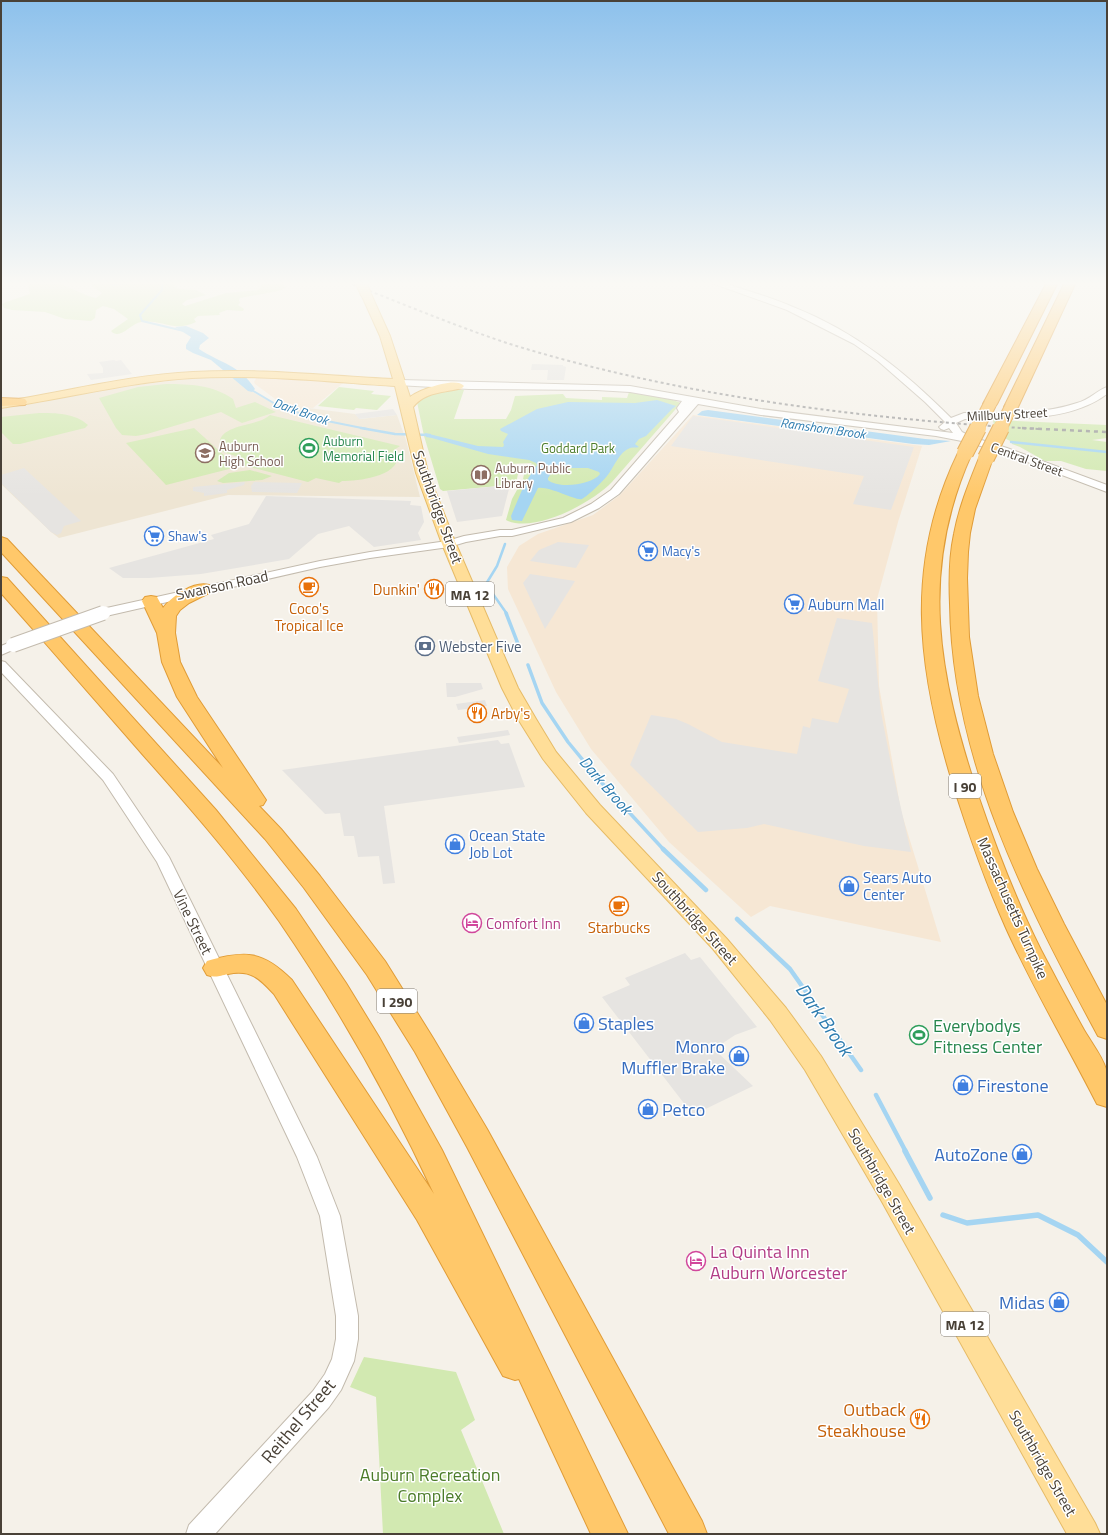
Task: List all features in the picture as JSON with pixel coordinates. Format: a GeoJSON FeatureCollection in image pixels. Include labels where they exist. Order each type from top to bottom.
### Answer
{"type":"FeatureCollection","features":[{"type":"Feature","properties":{"kind":"highway","name":"Massachusetts Turnpike"},"geometry":{"type":"LineString","coordinates":[[1016,354],[967,446],[950,488],[942,514],[934,563],[932,595],[932,638],[935,671],[939,693],[958,765],[981,838],[997,879],[1039,971],[1107,1096]]}},
{"type":"Feature","properties":{"kind":"highway","name":"Massachusetts Turnpike"},"geometry":{"type":"LineString","coordinates":[[1037,354],[986,458],[965,515],[960,556],[958,603],[959,627],[963,664],[972,711],[993,784],[1025,866],[1053,927],[1107,1029]]}},
{"type":"Feature","properties":{"kind":"highway"},"geometry":{"type":"LineString","coordinates":[[1,403],[20,402]]}},
{"type":"Feature","properties":{"kind":"highway","name":"I 290"},"geometry":{"type":"LineString","coordinates":[[1,542],[273,834],[312,882],[376,968],[424,1045],[481,1145],[689,1534]]}},
{"type":"Feature","properties":{"kind":"highway","name":"I 290"},"geometry":{"type":"LineString","coordinates":[[1,582],[208,815],[287,915],[337,990],[370,1044],[432,1160],[603,1520]]}},
{"type":"Feature","properties":{"kind":"highway"},"geometry":{"type":"LineString","coordinates":[[203,589],[183,599],[174,606],[167,616],[166,633],[171,662],[187,698],[248,788],[273,834]]}},
{"type":"Feature","properties":{"kind":"highway"},"geometry":{"type":"LineString","coordinates":[[151,601],[166,633]]}},
{"type":"Feature","properties":{"kind":"highway"},"geometry":{"type":"LineString","coordinates":[[216,968],[234,963],[255,965],[266,970],[283,987],[428,1211],[603,1520]]}},
{"type":"Feature","properties":{"kind":"main road","name":"Southbridge Street"},"geometry":{"type":"LineString","coordinates":[[391,354],[407,407],[422,473],[449,544],[510,688],[527,719],[550,755],[593,809],[720,944],[778,1014],[813,1063],[890,1192],[902,1217],[1084,1534]]}},
{"type":"Feature","properties":{"kind":"main road"},"geometry":{"type":"LineString","coordinates":[[20,402],[158,379],[192,375],[245,374],[400,384]]}},
{"type":"Feature","properties":{"kind":"main road"},"geometry":{"type":"LineString","coordinates":[[407,407],[413,400],[423,394],[443,388],[458,386]]}},
{"type":"Feature","properties":{"kind":"street","name":"Central Street"},"geometry":{"type":"LineString","coordinates":[[872,354],[881,359],[935,406],[951,423],[967,446],[1004,450],[1107,489]]}},
{"type":"Feature","properties":{"kind":"street"},"geometry":{"type":"LineString","coordinates":[[400,384],[613,387],[647,391],[767,412],[917,431],[967,446]]}},
{"type":"Feature","properties":{"kind":"street","name":"Millbury Street"},"geometry":{"type":"LineString","coordinates":[[917,431],[939,429],[960,417],[972,415],[1024,416],[1079,406],[1092,401],[1107,390]]}},
{"type":"Feature","properties":{"kind":"street","name":"Swanson Road"},"geometry":{"type":"LineString","coordinates":[[1,651],[72,623],[106,612],[151,601],[335,560],[449,544],[468,546],[505,538],[512,533],[567,520],[605,500],[625,482],[684,412],[693,405],[694,400]]}},
{"type":"Feature","properties":{"kind":"street"},"geometry":{"type":"LineString","coordinates":[[935,406],[951,412],[972,415]]}},
{"type":"Feature","properties":{"kind":"street","name":"Vine Street"},"geometry":{"type":"LineString","coordinates":[[1,665],[108,777],[164,861],[308,1157],[330,1216]]}},
{"type":"Feature","properties":{"kind":"street","name":"Reithel Street"},"geometry":{"type":"LineString","coordinates":[[198,1534],[321,1399],[333,1382],[343,1361],[347,1339],[347,1316],[330,1216]]}},
{"type":"Feature","properties":{"kind":"shaded area"},"geometry":{"type":"Polygon","coordinates":[[[121,360],[132,374],[91,380],[87,374],[103,373],[103,368],[99,362],[121,360]]]}},
{"type":"Feature","properties":{"kind":"shaded area"},"geometry":{"type":"Polygon","coordinates":[[[532,364],[563,365],[566,367],[564,380],[547,380],[548,370],[531,370],[532,364]]]}},
{"type":"Feature","properties":{"kind":"shaded area","name":"Auburn High School"},"geometry":{"type":"Polygon","coordinates":[[[205,377],[242,377],[251,391],[284,409],[293,406],[355,414],[360,419],[397,415],[406,440],[420,497],[228,495],[59,538],[1,484],[1,409],[128,386],[205,377]]]}},
{"type":"Feature","properties":{"kind":"shaded area"},"geometry":{"type":"Polygon","coordinates":[[[257,377],[343,383],[313,408],[290,406],[278,401],[255,384],[254,382],[257,377]]]}},
{"type":"Feature","properties":{"kind":"shaded area"},"geometry":{"type":"Polygon","coordinates":[[[393,409],[397,415],[359,419],[355,414],[393,409]]]}},
{"type":"Feature","properties":{"kind":"shaded area"},"geometry":{"type":"Polygon","coordinates":[[[693,415],[922,446],[898,522],[877,599],[879,686],[901,811],[941,942],[770,906],[751,917],[669,842],[591,749],[556,692],[508,589],[507,567],[519,546],[538,534],[593,515],[620,495],[693,415]]]}},
{"type":"Feature","properties":{"kind":"shaded area"},"geometry":{"type":"Polygon","coordinates":[[[693,416],[914,447],[891,510],[853,504],[864,476],[671,446],[693,416]]]}},
{"type":"Feature","properties":{"kind":"shaded area"},"geometry":{"type":"Polygon","coordinates":[[[24,468],[81,521],[64,526],[61,533],[57,535],[51,532],[1,483],[1,475],[24,468]]]}},
{"type":"Feature","properties":{"kind":"shaded area"},"geometry":{"type":"Polygon","coordinates":[[[245,482],[244,485],[227,490],[227,493],[204,496],[204,493],[193,491],[193,487],[245,482]]]}},
{"type":"Feature","properties":{"kind":"shaded area"},"geometry":{"type":"Polygon","coordinates":[[[254,482],[302,483],[297,493],[252,492],[251,486],[254,482]]]}},
{"type":"Feature","properties":{"kind":"shaded area"},"geometry":{"type":"Polygon","coordinates":[[[510,485],[502,516],[457,522],[447,491],[510,485]]]}},
{"type":"Feature","properties":{"kind":"shaded area"},"geometry":{"type":"Polygon","coordinates":[[[266,496],[411,501],[410,505],[421,506],[424,522],[418,533],[421,540],[374,547],[349,526],[318,534],[289,559],[201,574],[149,578],[123,578],[109,568],[214,539],[211,535],[249,524],[266,496]]]}},
{"type":"Feature","properties":{"kind":"shaded area"},"geometry":{"type":"Polygon","coordinates":[[[558,542],[589,545],[576,568],[530,561],[539,550],[558,542]]]}},
{"type":"Feature","properties":{"kind":"shaded area"},"geometry":{"type":"Polygon","coordinates":[[[530,574],[575,581],[545,629],[523,583],[530,574]]]}},
{"type":"Feature","properties":{"kind":"shaded area"},"geometry":{"type":"Polygon","coordinates":[[[837,618],[872,623],[881,712],[911,852],[864,846],[764,824],[747,828],[698,832],[630,765],[651,715],[676,719],[722,742],[797,754],[803,726],[810,728],[812,718],[838,723],[849,689],[818,681],[837,618]]]}},
{"type":"Feature","properties":{"kind":"shaded area"},"geometry":{"type":"Polygon","coordinates":[[[446,683],[481,683],[483,689],[455,697],[447,697],[446,683]]]}},
{"type":"Feature","properties":{"kind":"shaded area"},"geometry":{"type":"Polygon","coordinates":[[[485,700],[487,706],[458,710],[456,704],[485,700]]]}},
{"type":"Feature","properties":{"kind":"shaded area"},"geometry":{"type":"Polygon","coordinates":[[[508,730],[510,735],[459,743],[457,737],[508,730]]]}},
{"type":"Feature","properties":{"kind":"shaded area"},"geometry":{"type":"Polygon","coordinates":[[[498,740],[501,744],[509,743],[525,787],[384,806],[395,883],[383,884],[379,856],[358,857],[354,836],[344,836],[340,813],[325,814],[282,770],[498,740]]]}},
{"type":"Feature","properties":{"kind":"shaded area"},"geometry":{"type":"Polygon","coordinates":[[[685,953],[691,960],[700,957],[757,1027],[735,1035],[714,1049],[753,1086],[693,1115],[602,997],[630,985],[625,978],[685,953]]]}},
{"type":"Feature","properties":{"kind":"green space"},"geometry":{"type":"Polygon","coordinates":[[[184,384],[209,388],[225,394],[233,399],[236,408],[255,402],[276,412],[242,423],[221,412],[147,434],[136,436],[122,435],[116,428],[99,398],[138,387],[184,384]]]}},
{"type":"Feature","properties":{"kind":"green space"},"geometry":{"type":"Polygon","coordinates":[[[339,387],[374,391],[371,394],[391,396],[377,410],[356,408],[354,410],[318,406],[339,387]]]}},
{"type":"Feature","properties":{"kind":"green space","name":"Goddard Park"},"geometry":{"type":"Polygon","coordinates":[[[454,389],[464,390],[454,419],[506,419],[511,410],[515,396],[563,394],[566,398],[602,400],[602,397],[627,398],[629,392],[670,399],[681,403],[612,482],[591,499],[547,520],[532,523],[518,523],[506,520],[512,499],[523,479],[525,470],[532,463],[508,464],[510,469],[518,474],[516,483],[510,485],[443,491],[440,489],[424,436],[417,402],[431,393],[454,389]]]}},
{"type":"Feature","properties":{"kind":"green space"},"geometry":{"type":"Polygon","coordinates":[[[39,413],[71,416],[88,425],[85,428],[20,444],[13,444],[1,432],[1,417],[39,413]]]}},
{"type":"Feature","properties":{"kind":"green space","name":"Auburn Memorial Field"},"geometry":{"type":"Polygon","coordinates":[[[270,415],[400,446],[394,450],[398,454],[397,462],[385,473],[367,479],[342,481],[339,483],[316,478],[308,482],[238,464],[245,459],[223,452],[220,444],[221,438],[225,433],[238,427],[260,421],[270,415]]]}},
{"type":"Feature","properties":{"kind":"green space"},"geometry":{"type":"Polygon","coordinates":[[[993,420],[1107,425],[1107,438],[1092,440],[1107,442],[1107,471],[1086,469],[1061,461],[1045,461],[1012,444],[1012,442],[995,433],[993,420]]]}},
{"type":"Feature","properties":{"kind":"green space"},"geometry":{"type":"Polygon","coordinates":[[[194,428],[237,467],[166,485],[126,443],[194,428]]]}},
{"type":"Feature","properties":{"kind":"green space"},"geometry":{"type":"Polygon","coordinates":[[[250,470],[272,476],[262,480],[223,483],[217,481],[229,473],[250,470]]]}},
{"type":"Feature","properties":{"kind":"green space","name":"Auburn Recreation Complex"},"geometry":{"type":"Polygon","coordinates":[[[364,1357],[456,1372],[475,1420],[461,1430],[504,1534],[383,1534],[376,1397],[350,1387],[364,1357]]]}},
{"type":"Feature","properties":{"kind":"water"},"geometry":{"type":"Polygon","coordinates":[[[195,354],[206,354],[236,369],[255,389],[252,392],[248,391],[211,360],[195,354]]]}},
{"type":"Feature","properties":{"kind":"water"},"geometry":{"type":"Polygon","coordinates":[[[657,400],[676,406],[646,436],[639,439],[635,444],[639,447],[630,448],[623,453],[607,476],[585,497],[579,499],[549,489],[538,488],[522,521],[512,520],[511,516],[525,483],[537,465],[536,463],[529,460],[488,454],[426,437],[425,433],[478,446],[503,447],[503,442],[508,434],[500,429],[537,409],[568,402],[635,403],[657,400]],[[568,468],[552,472],[548,480],[553,483],[567,485],[590,481],[600,474],[599,472],[588,468],[568,468]]]}},
{"type":"Feature","properties":{"kind":"water"},"geometry":{"type":"Polygon","coordinates":[[[708,410],[925,439],[951,441],[929,445],[913,444],[697,415],[702,411],[708,410]]]}},
{"type":"Feature","properties":{"kind":"waterway","name":"Dark Brook"},"geometry":{"type":"LineString","coordinates":[[250,389],[282,408],[327,421],[367,429]]}},
{"type":"Feature","properties":{"kind":"waterway","name":"Dark Brook"},"geometry":{"type":"LineString","coordinates":[[361,428],[395,434],[430,435]]}},
{"type":"Feature","properties":{"kind":"waterway","name":"Ramshorn Brook"},"geometry":{"type":"LineString","coordinates":[[1011,442],[1107,452]]}},
{"type":"Feature","properties":{"kind":"waterway","name":"Dark Brook"},"geometry":{"type":"LineString","coordinates":[[505,544],[497,566],[486,584],[507,614]]}},
{"type":"Feature","properties":{"kind":"waterway","name":"Dark Brook"},"geometry":{"type":"LineString","coordinates":[[506,613],[518,644]]}},
{"type":"Feature","properties":{"kind":"waterway","name":"Dark Brook"},"geometry":{"type":"LineString","coordinates":[[528,665],[542,703],[568,742],[601,782],[664,850]]}},
{"type":"Feature","properties":{"kind":"waterway","name":"Dark Brook"},"geometry":{"type":"LineString","coordinates":[[664,850],[706,890]]}},
{"type":"Feature","properties":{"kind":"waterway","name":"Dark Brook"},"geometry":{"type":"LineString","coordinates":[[737,919],[790,969],[861,1070]]}},
{"type":"Feature","properties":{"kind":"waterway","name":"Dark Brook"},"geometry":{"type":"LineString","coordinates":[[876,1095],[906,1152]]}},
{"type":"Feature","properties":{"kind":"waterway","name":"Dark Brook"},"geometry":{"type":"LineString","coordinates":[[905,1151],[930,1198]]}},
{"type":"Feature","properties":{"kind":"waterway","name":"Dark Brook"},"geometry":{"type":"LineString","coordinates":[[943,1215],[967,1223],[1038,1215],[1078,1235],[1107,1262]]}},
{"type":"Feature","properties":{"kind":"railway"},"geometry":{"type":"LineString","coordinates":[[544,354],[639,378],[771,402],[905,419],[1038,429]]}},
{"type":"Feature","properties":{"kind":"railway"},"geometry":{"type":"LineString","coordinates":[[1022,428],[1107,432]]}},
{"type":"Feature","properties":{"kind":"place","name":"Auburn Memorial Field"},"geometry":{"type":"Point","coordinates":[309,448]}},
{"type":"Feature","properties":{"kind":"place","name":"Auburn High School"},"geometry":{"type":"Point","coordinates":[205,453]}},
{"type":"Feature","properties":{"kind":"place","name":"Auburn Public Library"},"geometry":{"type":"Point","coordinates":[481,475]}},
{"type":"Feature","properties":{"kind":"place","name":"Shaw's"},"geometry":{"type":"Point","coordinates":[154,536]}},
{"type":"Feature","properties":{"kind":"place","name":"Macy's"},"geometry":{"type":"Point","coordinates":[648,551]}},
{"type":"Feature","properties":{"kind":"place","name":"Coco's Tropical Ice"},"geometry":{"type":"Point","coordinates":[309,587]}},
{"type":"Feature","properties":{"kind":"place","name":"Dunkin'"},"geometry":{"type":"Point","coordinates":[434,589]}},
{"type":"Feature","properties":{"kind":"place","name":"Auburn Mall"},"geometry":{"type":"Point","coordinates":[794,604]}},
{"type":"Feature","properties":{"kind":"place","name":"Webster Five"},"geometry":{"type":"Point","coordinates":[425,646]}},
{"type":"Feature","properties":{"kind":"place","name":"Arby's"},"geometry":{"type":"Point","coordinates":[477,713]}},
{"type":"Feature","properties":{"kind":"place","name":"Ocean State Job Lot"},"geometry":{"type":"Point","coordinates":[455,844]}},
{"type":"Feature","properties":{"kind":"place","name":"Sears Auto Center"},"geometry":{"type":"Point","coordinates":[849,886]}},
{"type":"Feature","properties":{"kind":"place","name":"Starbucks"},"geometry":{"type":"Point","coordinates":[619,906]}},
{"type":"Feature","properties":{"kind":"place","name":"Comfort Inn"},"geometry":{"type":"Point","coordinates":[472,923]}},
{"type":"Feature","properties":{"kind":"place","name":"Staples"},"geometry":{"type":"Point","coordinates":[584,1023]}},
{"type":"Feature","properties":{"kind":"place","name":"Everybodys Fitness Center"},"geometry":{"type":"Point","coordinates":[919,1035]}},
{"type":"Feature","properties":{"kind":"place","name":"Monro Muffler Brake"},"geometry":{"type":"Point","coordinates":[739,1056]}},
{"type":"Feature","properties":{"kind":"place","name":"Firestone"},"geometry":{"type":"Point","coordinates":[963,1085]}},
{"type":"Feature","properties":{"kind":"place","name":"Petco"},"geometry":{"type":"Point","coordinates":[648,1109]}},
{"type":"Feature","properties":{"kind":"place","name":"AutoZone"},"geometry":{"type":"Point","coordinates":[1022,1154]}},
{"type":"Feature","properties":{"kind":"place","name":"La Quinta Inn Auburn Worcester"},"geometry":{"type":"Point","coordinates":[696,1261]}},
{"type":"Feature","properties":{"kind":"place","name":"Midas"},"geometry":{"type":"Point","coordinates":[1059,1302]}},
{"type":"Feature","properties":{"kind":"place","name":"Outback Steakhouse"},"geometry":{"type":"Point","coordinates":[920,1419]}}]}
